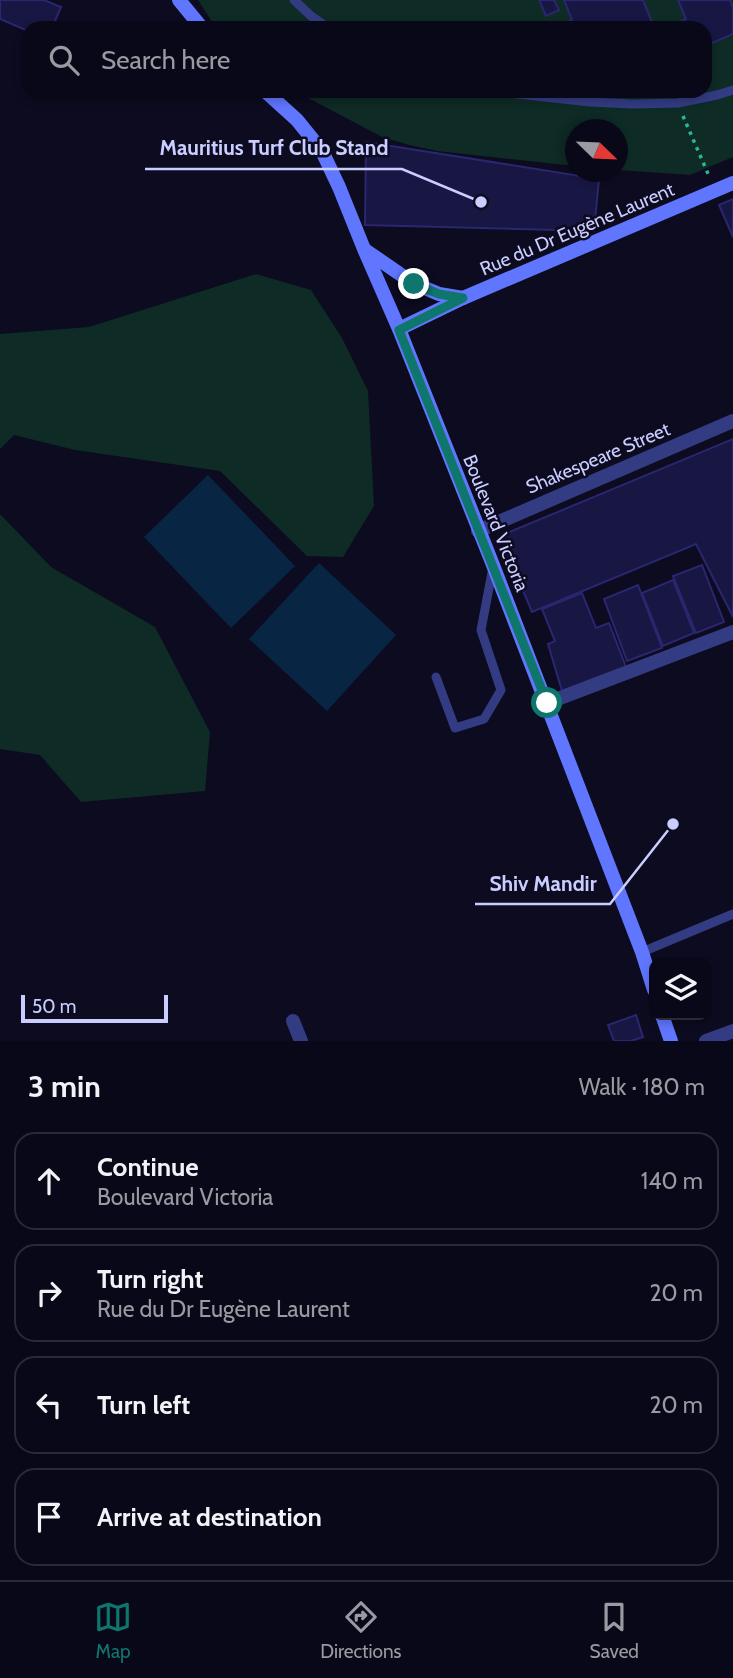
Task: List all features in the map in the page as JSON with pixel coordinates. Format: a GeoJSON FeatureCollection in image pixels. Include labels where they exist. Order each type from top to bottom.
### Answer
{"type":"FeatureCollection","features":[{"type":"Feature","properties":{"kind":"main road"},"geometry":{"type":"LineString","coordinates":[[178,0],[196,21]]}},
{"type":"Feature","properties":{"kind":"main road","name":"Boulevard Victoria"},"geometry":{"type":"LineString","coordinates":[[273,98],[297,120],[322,151],[339,187],[493,565],[649,974]]}},
{"type":"Feature","properties":{"kind":"main road","name":"Rue du Dr Eugène Laurent"},"geometry":{"type":"LineString","coordinates":[[399,330],[463,298],[733,183]]}},
{"type":"Feature","properties":{"kind":"main road"},"geometry":{"type":"LineString","coordinates":[[363,249],[414,284],[439,294],[463,298]]}},
{"type":"Feature","properties":{"kind":"main road"},"geometry":{"type":"LineString","coordinates":[[664,1020],[671,1041]]}},
{"type":"Feature","properties":{"kind":"street","name":"Shakespeare Street"},"geometry":{"type":"LineString","coordinates":[[478,531],[733,421]]}},
{"type":"Feature","properties":{"kind":"street"},"geometry":{"type":"LineString","coordinates":[[547,703],[733,632]]}},
{"type":"Feature","properties":{"kind":"street"},"geometry":{"type":"LineString","coordinates":[[293,1021],[301,1041]]}},
{"type":"Feature","properties":{"kind":"street"},"geometry":{"type":"LineString","coordinates":[[706,1041],[733,1031]]}},
{"type":"Feature","properties":{"kind":"lane"},"geometry":{"type":"LineString","coordinates":[[294,0],[320,21]]}},
{"type":"Feature","properties":{"kind":"lane"},"geometry":{"type":"LineString","coordinates":[[712,96],[733,90]]}},
{"type":"Feature","properties":{"kind":"lane"},"geometry":{"type":"LineString","coordinates":[[553,98],[590,102],[678,103],[702,98]]}},
{"type":"Feature","properties":{"kind":"lane"},"geometry":{"type":"LineString","coordinates":[[436,677],[455,728],[484,719],[501,690],[481,630],[493,565]]}},
{"type":"Feature","properties":{"kind":"lane"},"geometry":{"type":"LineString","coordinates":[[642,952],[733,914]]}},
{"type":"Feature","properties":{"kind":"path"},"geometry":{"type":"LineString","coordinates":[[678,103],[711,181]]}},
{"type":"Feature","properties":{"kind":"green space"},"geometry":{"type":"Polygon","coordinates":[[[198,0],[733,0],[733,157],[690,175],[628,171],[628,119],[565,119],[565,165],[437,151],[409,145],[382,137],[308,98],[712,98],[712,21],[212,21],[198,0]]]}},
{"type":"Feature","properties":{"kind":"green space"},"geometry":{"type":"Polygon","coordinates":[[[256,274],[311,290],[342,338],[368,391],[374,506],[343,557],[307,556],[220,471],[75,450],[14,435],[0,449],[0,334],[89,327],[256,274]]]}},
{"type":"Feature","properties":{"kind":"green space"},"geometry":{"type":"Polygon","coordinates":[[[0,514],[51,567],[155,627],[210,732],[205,791],[81,802],[40,755],[0,749],[0,514]]]}},
{"type":"Feature","properties":{"kind":"water"},"geometry":{"type":"Polygon","coordinates":[[[208,475],[295,566],[231,628],[144,537],[208,475]]]}},
{"type":"Feature","properties":{"kind":"water"},"geometry":{"type":"Polygon","coordinates":[[[319,563],[396,635],[327,711],[249,639],[319,563]]]}},
{"type":"Feature","properties":{"kind":"building"},"geometry":{"type":"Polygon","coordinates":[[[0,0],[44,0],[61,7],[55,21],[21,21],[21,28],[0,19],[0,0]]]}},
{"type":"Feature","properties":{"kind":"building"},"geometry":{"type":"Polygon","coordinates":[[[539,0],[554,0],[559,10],[546,16],[539,0]]]}},
{"type":"Feature","properties":{"kind":"building"},"geometry":{"type":"Polygon","coordinates":[[[564,0],[643,0],[652,21],[570,21],[572,20],[564,0]]]}},
{"type":"Feature","properties":{"kind":"building"},"geometry":{"type":"Polygon","coordinates":[[[678,0],[730,0],[733,7],[733,34],[712,43],[712,21],[682,21],[686,19],[678,0]]]}},
{"type":"Feature","properties":{"kind":"building"},"geometry":{"type":"Polygon","coordinates":[[[366,142],[565,174],[565,182],[599,182],[594,231],[365,225],[366,142]]]}},
{"type":"Feature","properties":{"kind":"building"},"geometry":{"type":"Polygon","coordinates":[[[733,199],[733,237],[719,205],[733,199]]]}},
{"type":"Feature","properties":{"kind":"building"},"geometry":{"type":"Polygon","coordinates":[[[733,439],[733,617],[696,544],[532,612],[500,536],[733,439]]]}},
{"type":"Feature","properties":{"kind":"building"},"geometry":{"type":"Polygon","coordinates":[[[702,565],[724,622],[696,633],[673,576],[702,565]]]}},
{"type":"Feature","properties":{"kind":"building"},"geometry":{"type":"Polygon","coordinates":[[[673,580],[694,633],[663,646],[642,593],[673,580]]]}},
{"type":"Feature","properties":{"kind":"building"},"geometry":{"type":"Polygon","coordinates":[[[638,585],[662,648],[627,661],[604,599],[638,585]]]}},
{"type":"Feature","properties":{"kind":"building"},"geometry":{"type":"Polygon","coordinates":[[[582,593],[596,628],[609,623],[626,667],[562,691],[548,644],[555,641],[542,609],[582,593]]]}},
{"type":"Feature","properties":{"kind":"building"},"geometry":{"type":"Polygon","coordinates":[[[636,1015],[643,1037],[631,1041],[614,1041],[608,1025],[636,1015]]]}},
{"type":"Feature","properties":{"kind":"place","name":"Mauritius Turf Club Stand"},"geometry":{"type":"Point","coordinates":[481,202]}},
{"type":"Feature","properties":{"kind":"place","name":"Shiv Mandir"},"geometry":{"type":"Point","coordinates":[673,824]}},
{"type":"Feature","properties":{"kind":"route"},"geometry":{"type":"LineString","coordinates":[[414,284],[439,294],[463,298],[399,330],[547,703]]}}]}
